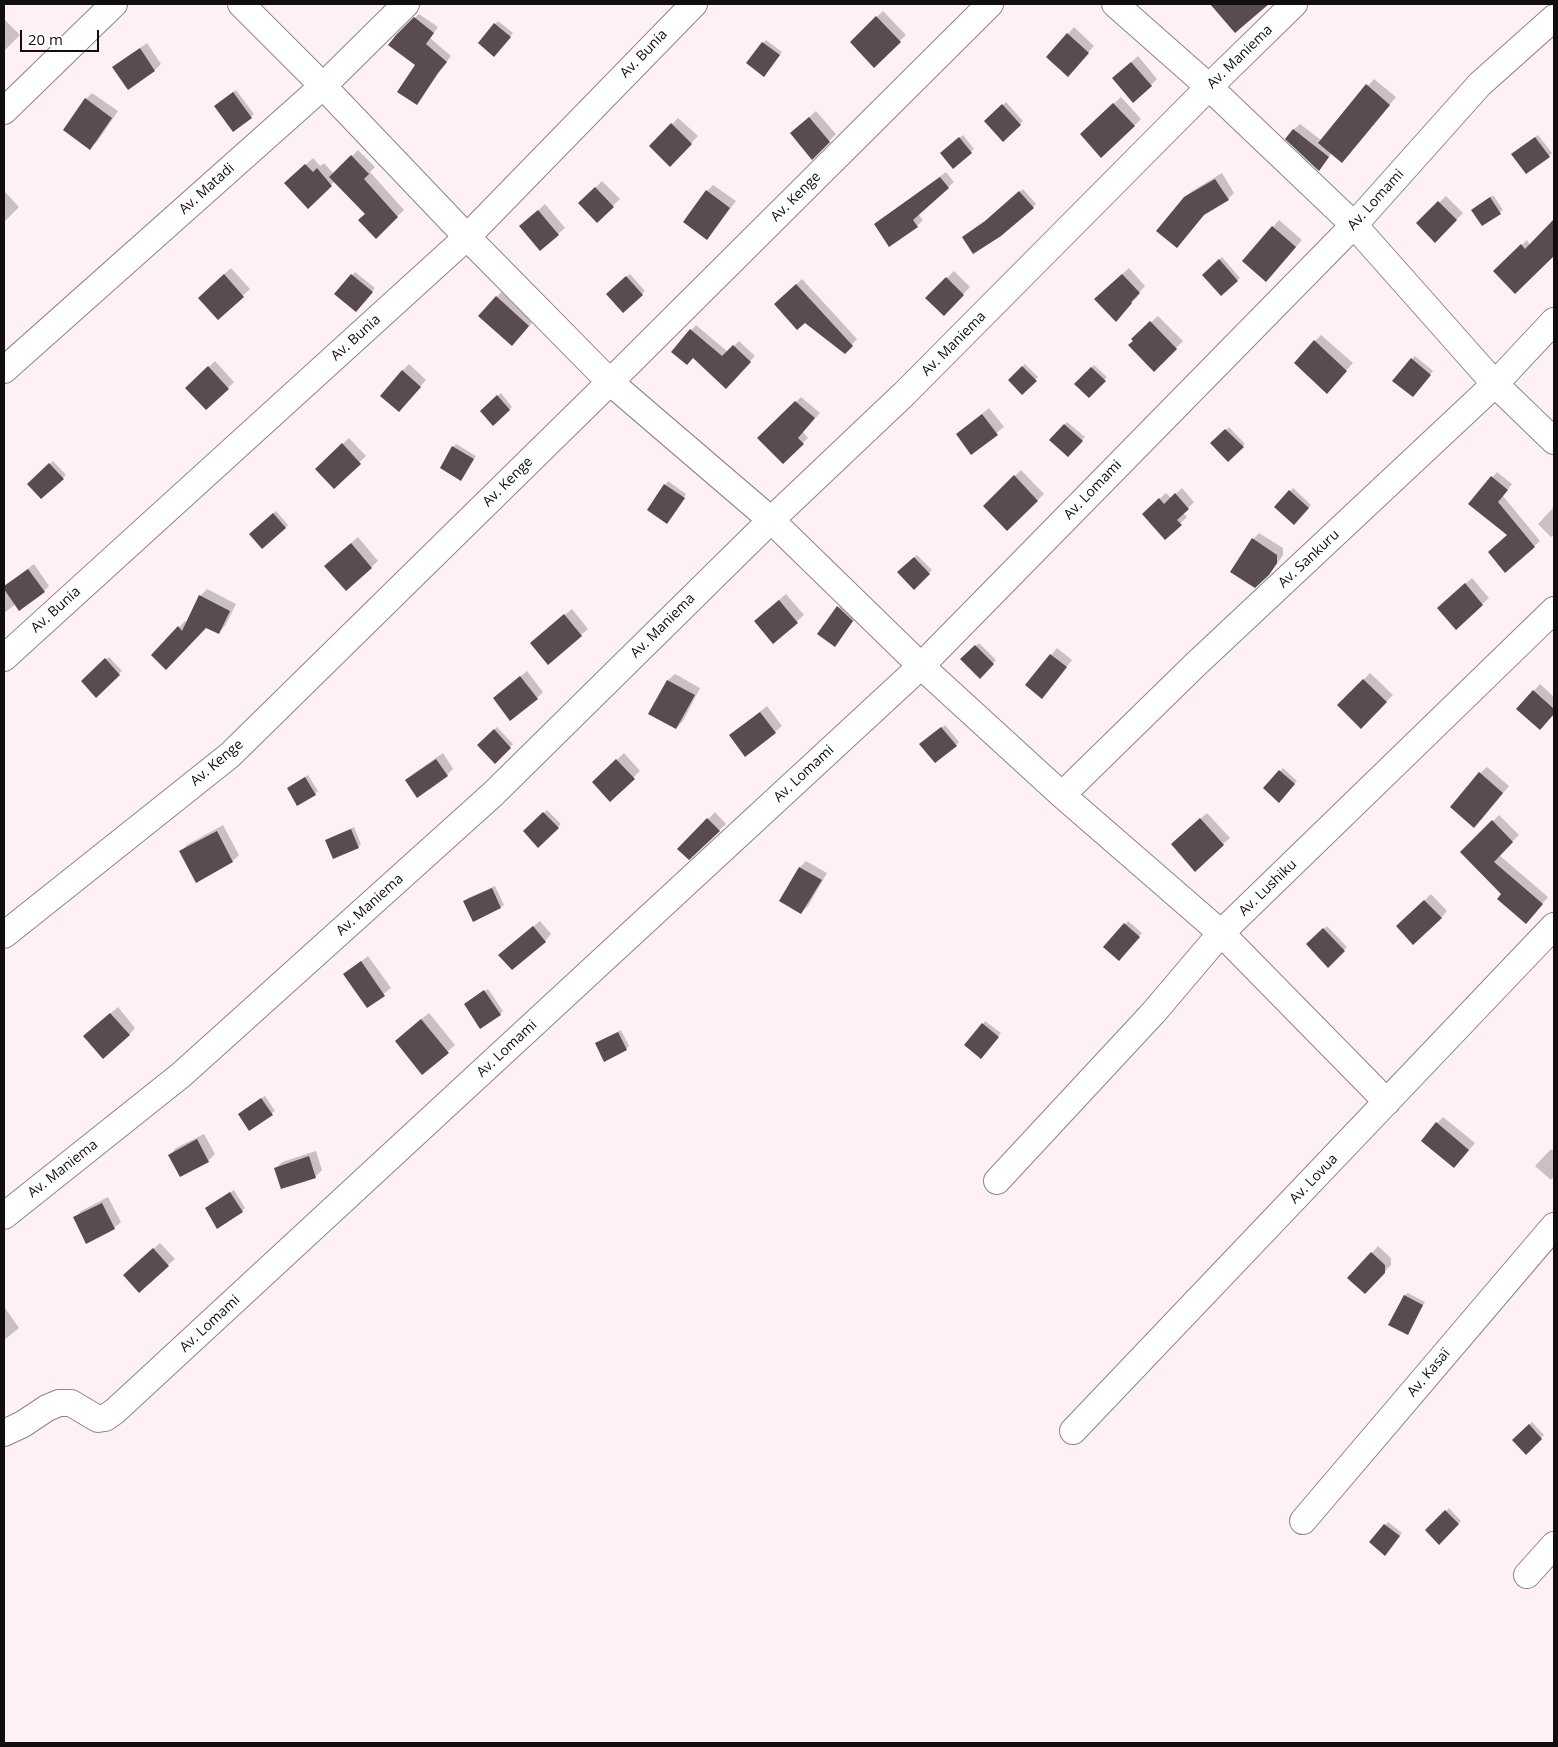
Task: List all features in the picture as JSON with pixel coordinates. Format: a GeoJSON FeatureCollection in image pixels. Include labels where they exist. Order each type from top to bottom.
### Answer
{"type":"FeatureCollection","features":[{"type":"Feature","properties":{"kind":"street"},"geometry":{"type":"LineString","coordinates":[[4,111],[114,4]]}},
{"type":"Feature","properties":{"kind":"street"},"geometry":{"type":"LineString","coordinates":[[241,4],[610,382],[771,520],[921,666],[1062,795],[1221,933],[1387,1102]]}},
{"type":"Feature","properties":{"kind":"street","name":"Av. Matadi"},"geometry":{"type":"LineString","coordinates":[[4,370],[323,86],[406,4]]}},
{"type":"Feature","properties":{"kind":"street","name":"Av. Bunia"},"geometry":{"type":"LineString","coordinates":[[4,658],[467,237],[694,4]]}},
{"type":"Feature","properties":{"kind":"street","name":"Av. Kenge"},"geometry":{"type":"LineString","coordinates":[[4,935],[230,755],[610,382],[990,4]]}},
{"type":"Feature","properties":{"kind":"street"},"geometry":{"type":"LineString","coordinates":[[1115,4],[1209,87],[1354,225],[1495,384],[1554,441]]}},
{"type":"Feature","properties":{"kind":"street","name":"Av. Maniema"},"geometry":{"type":"LineString","coordinates":[[4,1216],[181,1075],[493,794],[771,520],[904,394],[1294,4]]}},
{"type":"Feature","properties":{"kind":"street","name":"Av. Lomami"},"geometry":{"type":"LineString","coordinates":[[4,1434],[47,1408],[59,1403],[71,1403],[98,1419],[105,1418],[115,1411],[921,666],[1354,225],[1480,84],[1554,18]]}},
{"type":"Feature","properties":{"kind":"street","name":"Av. Sankuru"},"geometry":{"type":"LineString","coordinates":[[1062,795],[1195,666],[1495,384],[1554,320]]}},
{"type":"Feature","properties":{"kind":"street","name":"Av. Lushiku"},"geometry":{"type":"LineString","coordinates":[[997,1181],[1154,1012],[1221,933],[1554,610]]}},
{"type":"Feature","properties":{"kind":"street","name":"Av. Lovua"},"geometry":{"type":"LineString","coordinates":[[1073,1431],[1554,926]]}},
{"type":"Feature","properties":{"kind":"street","name":"Av. Kasaï"},"geometry":{"type":"LineString","coordinates":[[1303,1521],[1554,1226]]}},
{"type":"Feature","properties":{"kind":"street"},"geometry":{"type":"LineString","coordinates":[[1527,1575],[1554,1545]]}},
{"type":"Feature","properties":{"kind":"building"},"geometry":{"type":"Polygon","coordinates":[[[1210,4],[1269,4],[1235,33],[1210,4]]]}},
{"type":"Feature","properties":{"kind":"building"},"geometry":{"type":"Polygon","coordinates":[[[876,16],[901,42],[874,68],[850,42],[876,16]]]}},
{"type":"Feature","properties":{"kind":"building"},"geometry":{"type":"Polygon","coordinates":[[[414,17],[434,33],[426,44],[447,62],[417,105],[397,92],[415,65],[388,45],[414,17]]]}},
{"type":"Feature","properties":{"kind":"building"},"geometry":{"type":"Polygon","coordinates":[[[494,23],[511,37],[494,57],[478,43],[494,23]]]}},
{"type":"Feature","properties":{"kind":"building"},"geometry":{"type":"Polygon","coordinates":[[[1067,33],[1089,53],[1068,77],[1046,57],[1067,33]]]}},
{"type":"Feature","properties":{"kind":"building"},"geometry":{"type":"Polygon","coordinates":[[[762,42],[780,55],[764,77],[746,63],[762,42]]]}},
{"type":"Feature","properties":{"kind":"building"},"geometry":{"type":"Polygon","coordinates":[[[140,48],[155,71],[128,90],[112,67],[140,48]]]}},
{"type":"Feature","properties":{"kind":"building"},"geometry":{"type":"Polygon","coordinates":[[[1131,62],[1152,86],[1133,103],[1112,78],[1131,62]]]}},
{"type":"Feature","properties":{"kind":"building"},"geometry":{"type":"Polygon","coordinates":[[[1366,84],[1390,105],[1342,163],[1318,143],[1366,84]]]}},
{"type":"Feature","properties":{"kind":"building"},"geometry":{"type":"Polygon","coordinates":[[[233,92],[252,118],[233,132],[214,106],[233,92]]]}},
{"type":"Feature","properties":{"kind":"building"},"geometry":{"type":"Polygon","coordinates":[[[85,98],[112,118],[90,150],[63,130],[85,98]]]}},
{"type":"Feature","properties":{"kind":"building"},"geometry":{"type":"Polygon","coordinates":[[[1113,103],[1135,126],[1101,158],[1080,134],[1113,103]]]}},
{"type":"Feature","properties":{"kind":"building"},"geometry":{"type":"Polygon","coordinates":[[[1002,104],[1021,125],[1003,142],[984,121],[1002,104]]]}},
{"type":"Feature","properties":{"kind":"building"},"geometry":{"type":"Polygon","coordinates":[[[809,117],[830,142],[812,160],[790,133],[809,117]]]}},
{"type":"Feature","properties":{"kind":"building"},"geometry":{"type":"Polygon","coordinates":[[[671,123],[692,144],[670,167],[649,146],[671,123]]]}},
{"type":"Feature","properties":{"kind":"building"},"geometry":{"type":"Polygon","coordinates":[[[1293,129],[1329,157],[1319,171],[1285,139],[1293,129]]]}},
{"type":"Feature","properties":{"kind":"building"},"geometry":{"type":"Polygon","coordinates":[[[959,137],[972,153],[953,169],[940,153],[959,137]]]}},
{"type":"Feature","properties":{"kind":"building"},"geometry":{"type":"Polygon","coordinates":[[[1535,137],[1550,157],[1526,174],[1511,154],[1535,137]]]}},
{"type":"Feature","properties":{"kind":"building"},"geometry":{"type":"Polygon","coordinates":[[[351,155],[369,174],[364,179],[398,217],[376,239],[358,220],[365,214],[329,177],[351,155]]]}},
{"type":"Feature","properties":{"kind":"building"},"geometry":{"type":"Polygon","coordinates":[[[305,164],[313,172],[317,168],[332,186],[308,209],[284,183],[305,164]]]}},
{"type":"Feature","properties":{"kind":"building"},"geometry":{"type":"Polygon","coordinates":[[[940,177],[949,188],[913,220],[918,227],[889,247],[874,224],[940,177]]]}},
{"type":"Feature","properties":{"kind":"building"},"geometry":{"type":"Polygon","coordinates":[[[1215,179],[1229,200],[1204,215],[1177,248],[1156,231],[1184,197],[1215,179]]]}},
{"type":"Feature","properties":{"kind":"building"},"geometry":{"type":"Polygon","coordinates":[[[595,187],[614,207],[597,223],[578,203],[595,187]]]}},
{"type":"Feature","properties":{"kind":"building"},"geometry":{"type":"Polygon","coordinates":[[[706,190],[730,208],[707,240],[683,222],[706,190]]]}},
{"type":"Feature","properties":{"kind":"building"},"geometry":{"type":"Polygon","coordinates":[[[1019,191],[1034,208],[1001,236],[973,254],[962,237],[985,221],[1019,191]]]}},
{"type":"Feature","properties":{"kind":"building"},"geometry":{"type":"Polygon","coordinates":[[[1490,197],[1501,214],[1482,226],[1471,210],[1490,197]]]}},
{"type":"Feature","properties":{"kind":"building"},"geometry":{"type":"Polygon","coordinates":[[[1438,201],[1457,220],[1435,243],[1416,223],[1438,201]]]}},
{"type":"Feature","properties":{"kind":"building"},"geometry":{"type":"Polygon","coordinates":[[[538,210],[559,235],[540,251],[519,226],[538,210]]]}},
{"type":"Feature","properties":{"kind":"building"},"geometry":{"type":"Polygon","coordinates":[[[1554,219],[1554,256],[1515,294],[1493,271],[1521,244],[1525,249],[1554,219]]]}},
{"type":"Feature","properties":{"kind":"building"},"geometry":{"type":"Polygon","coordinates":[[[1272,226],[1296,247],[1266,282],[1242,261],[1272,226]]]}},
{"type":"Feature","properties":{"kind":"building"},"geometry":{"type":"Polygon","coordinates":[[[1219,259],[1238,281],[1221,296],[1202,275],[1219,259]]]}},
{"type":"Feature","properties":{"kind":"building"},"geometry":{"type":"Polygon","coordinates":[[[224,274],[244,297],[218,320],[198,298],[224,274]]]}},
{"type":"Feature","properties":{"kind":"building"},"geometry":{"type":"Polygon","coordinates":[[[351,274],[373,292],[356,312],[334,294],[351,274]]]}},
{"type":"Feature","properties":{"kind":"building"},"geometry":{"type":"Polygon","coordinates":[[[1122,274],[1140,293],[1116,322],[1094,299],[1122,274]]]}},
{"type":"Feature","properties":{"kind":"building"},"geometry":{"type":"Polygon","coordinates":[[[626,276],[643,295],[623,313],[606,294],[626,276]]]}},
{"type":"Feature","properties":{"kind":"building"},"geometry":{"type":"Polygon","coordinates":[[[946,277],[964,295],[944,316],[925,298],[946,277]]]}},
{"type":"Feature","properties":{"kind":"building"},"geometry":{"type":"Polygon","coordinates":[[[796,284],[853,346],[845,354],[805,323],[797,330],[774,304],[796,284]]]}},
{"type":"Feature","properties":{"kind":"building"},"geometry":{"type":"Polygon","coordinates":[[[496,296],[529,326],[512,346],[478,316],[496,296]]]}},
{"type":"Feature","properties":{"kind":"building"},"geometry":{"type":"Polygon","coordinates":[[[1150,321],[1177,349],[1154,372],[1128,345],[1133,341],[1131,339],[1150,321]]]}},
{"type":"Feature","properties":{"kind":"building"},"geometry":{"type":"Polygon","coordinates":[[[690,329],[722,356],[733,345],[751,362],[726,389],[693,358],[687,365],[671,352],[690,329]]]}},
{"type":"Feature","properties":{"kind":"building"},"geometry":{"type":"Polygon","coordinates":[[[1314,340],[1347,371],[1327,394],[1294,363],[1314,340]]]}},
{"type":"Feature","properties":{"kind":"building"},"geometry":{"type":"Polygon","coordinates":[[[1411,358],[1431,375],[1413,397],[1392,381],[1411,358]]]}},
{"type":"Feature","properties":{"kind":"building"},"geometry":{"type":"Polygon","coordinates":[[[208,366],[229,389],[206,410],[185,388],[208,366]]]}},
{"type":"Feature","properties":{"kind":"building"},"geometry":{"type":"Polygon","coordinates":[[[1022,366],[1037,381],[1022,395],[1008,380],[1022,366]]]}},
{"type":"Feature","properties":{"kind":"building"},"geometry":{"type":"Polygon","coordinates":[[[1091,367],[1106,381],[1089,398],[1074,384],[1091,367]]]}},
{"type":"Feature","properties":{"kind":"building"},"geometry":{"type":"Polygon","coordinates":[[[402,370],[421,387],[399,412],[380,396],[402,370]]]}},
{"type":"Feature","properties":{"kind":"building"},"geometry":{"type":"Polygon","coordinates":[[[497,395],[510,410],[493,426],[480,411],[497,395]]]}},
{"type":"Feature","properties":{"kind":"building"},"geometry":{"type":"Polygon","coordinates":[[[795,401],[815,418],[798,438],[804,444],[783,464],[757,438],[795,401]]]}},
{"type":"Feature","properties":{"kind":"building"},"geometry":{"type":"Polygon","coordinates":[[[982,414],[998,435],[971,455],[956,434],[982,414]]]}},
{"type":"Feature","properties":{"kind":"building"},"geometry":{"type":"Polygon","coordinates":[[[1064,424],[1083,441],[1068,457],[1049,440],[1064,424]]]}},
{"type":"Feature","properties":{"kind":"building"},"geometry":{"type":"Polygon","coordinates":[[[1225,429],[1244,447],[1228,462],[1210,443],[1225,429]]]}},
{"type":"Feature","properties":{"kind":"building"},"geometry":{"type":"Polygon","coordinates":[[[342,443],[361,464],[334,489],[315,469],[342,443]]]}},
{"type":"Feature","properties":{"kind":"building"},"geometry":{"type":"Polygon","coordinates":[[[452,446],[474,459],[461,481],[440,468],[452,446]]]}},
{"type":"Feature","properties":{"kind":"building"},"geometry":{"type":"Polygon","coordinates":[[[49,463],[64,479],[41,499],[27,484],[49,463]]]}},
{"type":"Feature","properties":{"kind":"building"},"geometry":{"type":"Polygon","coordinates":[[[1014,475],[1038,501],[1007,531],[983,506],[1014,475]]]}},
{"type":"Feature","properties":{"kind":"building"},"geometry":{"type":"Polygon","coordinates":[[[1491,476],[1508,490],[1498,502],[1535,547],[1505,573],[1488,552],[1507,535],[1468,504],[1491,476]]]}},
{"type":"Feature","properties":{"kind":"building"},"geometry":{"type":"Polygon","coordinates":[[[664,484],[685,498],[667,524],[647,510],[664,484]]]}},
{"type":"Feature","properties":{"kind":"building"},"geometry":{"type":"Polygon","coordinates":[[[1289,490],[1309,508],[1294,525],[1274,507],[1289,490]]]}},
{"type":"Feature","properties":{"kind":"building"},"geometry":{"type":"Polygon","coordinates":[[[1175,493],[1189,509],[1177,520],[1182,525],[1165,540],[1142,514],[1159,498],[1164,504],[1175,493]]]}},
{"type":"Feature","properties":{"kind":"building"},"geometry":{"type":"Polygon","coordinates":[[[273,513],[286,528],[262,549],[249,534],[273,513]]]}},
{"type":"Feature","properties":{"kind":"building"},"geometry":{"type":"Polygon","coordinates":[[[1252,538],[1277,555],[1277,563],[1269,575],[1255,588],[1230,572],[1252,538]]]}},
{"type":"Feature","properties":{"kind":"building"},"geometry":{"type":"Polygon","coordinates":[[[351,543],[372,568],[346,591],[324,566],[351,543]]]}},
{"type":"Feature","properties":{"kind":"building"},"geometry":{"type":"Polygon","coordinates":[[[914,557],[930,574],[914,590],[897,572],[914,557]]]}},
{"type":"Feature","properties":{"kind":"building"},"geometry":{"type":"Polygon","coordinates":[[[28,569],[45,592],[19,611],[4,589],[4,586],[28,569]]]}},
{"type":"Feature","properties":{"kind":"building"},"geometry":{"type":"Polygon","coordinates":[[[1465,583],[1483,605],[1456,630],[1437,608],[1465,583]]]}},
{"type":"Feature","properties":{"kind":"building"},"geometry":{"type":"Polygon","coordinates":[[[199,595],[230,611],[219,634],[206,628],[166,670],[151,655],[178,626],[182,631],[199,595]]]}},
{"type":"Feature","properties":{"kind":"building"},"geometry":{"type":"Polygon","coordinates":[[[779,600],[798,623],[773,644],[754,621],[779,600]]]}},
{"type":"Feature","properties":{"kind":"building"},"geometry":{"type":"Polygon","coordinates":[[[837,606],[853,621],[835,647],[817,634],[837,606]]]}},
{"type":"Feature","properties":{"kind":"building"},"geometry":{"type":"Polygon","coordinates":[[[564,614],[582,636],[548,665],[530,643],[564,614]]]}},
{"type":"Feature","properties":{"kind":"building"},"geometry":{"type":"Polygon","coordinates":[[[975,645],[994,664],[980,679],[960,659],[975,645]]]}},
{"type":"Feature","properties":{"kind":"building"},"geometry":{"type":"Polygon","coordinates":[[[1050,654],[1067,667],[1042,699],[1025,685],[1050,654]]]}},
{"type":"Feature","properties":{"kind":"building"},"geometry":{"type":"Polygon","coordinates":[[[105,658],[120,675],[96,698],[81,681],[105,658]]]}},
{"type":"Feature","properties":{"kind":"building"},"geometry":{"type":"Polygon","coordinates":[[[520,676],[538,699],[510,721],[493,698],[520,676]]]}},
{"type":"Feature","properties":{"kind":"building"},"geometry":{"type":"Polygon","coordinates":[[[1363,679],[1387,702],[1361,729],[1337,705],[1363,679]]]}},
{"type":"Feature","properties":{"kind":"building"},"geometry":{"type":"Polygon","coordinates":[[[667,680],[695,695],[676,729],[648,714],[667,680]]]}},
{"type":"Feature","properties":{"kind":"building"},"geometry":{"type":"Polygon","coordinates":[[[1533,690],[1554,709],[1554,714],[1540,730],[1516,709],[1533,690]]]}},
{"type":"Feature","properties":{"kind":"building"},"geometry":{"type":"Polygon","coordinates":[[[760,712],[776,733],[745,757],[729,735],[760,712]]]}},
{"type":"Feature","properties":{"kind":"building"},"geometry":{"type":"Polygon","coordinates":[[[941,727],[957,746],[935,763],[919,744],[941,727]]]}},
{"type":"Feature","properties":{"kind":"building"},"geometry":{"type":"Polygon","coordinates":[[[494,729],[511,748],[495,764],[477,745],[494,729]]]}},
{"type":"Feature","properties":{"kind":"building"},"geometry":{"type":"Polygon","coordinates":[[[436,759],[448,776],[417,798],[405,780],[436,759]]]}},
{"type":"Feature","properties":{"kind":"building"},"geometry":{"type":"Polygon","coordinates":[[[616,759],[635,779],[610,802],[592,782],[616,759]]]}},
{"type":"Feature","properties":{"kind":"building"},"geometry":{"type":"Polygon","coordinates":[[[1279,770],[1295,784],[1279,803],[1263,788],[1279,770]]]}},
{"type":"Feature","properties":{"kind":"building"},"geometry":{"type":"Polygon","coordinates":[[[1479,772],[1503,793],[1474,828],[1450,807],[1479,772]]]}},
{"type":"Feature","properties":{"kind":"building"},"geometry":{"type":"Polygon","coordinates":[[[305,777],[316,795],[297,806],[287,788],[305,777]]]}},
{"type":"Feature","properties":{"kind":"building"},"geometry":{"type":"Polygon","coordinates":[[[543,812],[559,828],[538,848],[523,831],[543,812]]]}},
{"type":"Feature","properties":{"kind":"building"},"geometry":{"type":"Polygon","coordinates":[[[707,818],[720,831],[689,860],[677,849],[707,818]]]}},
{"type":"Feature","properties":{"kind":"building"},"geometry":{"type":"Polygon","coordinates":[[[1200,818],[1224,845],[1195,872],[1171,844],[1200,818]]]}},
{"type":"Feature","properties":{"kind":"building"},"geometry":{"type":"Polygon","coordinates":[[[1492,820],[1513,842],[1494,862],[1543,904],[1526,924],[1497,899],[1501,894],[1460,852],[1492,820]]]}},
{"type":"Feature","properties":{"kind":"building"},"geometry":{"type":"Polygon","coordinates":[[[351,829],[359,848],[333,859],[325,840],[351,829]]]}},
{"type":"Feature","properties":{"kind":"building"},"geometry":{"type":"Polygon","coordinates":[[[217,831],[233,862],[196,883],[179,851],[217,831]]]}},
{"type":"Feature","properties":{"kind":"building"},"geometry":{"type":"Polygon","coordinates":[[[799,867],[822,880],[801,914],[779,901],[799,867]]]}},
{"type":"Feature","properties":{"kind":"building"},"geometry":{"type":"Polygon","coordinates":[[[492,888],[501,908],[473,922],[463,901],[492,888]]]}},
{"type":"Feature","properties":{"kind":"building"},"geometry":{"type":"Polygon","coordinates":[[[1424,900],[1442,918],[1413,945],[1396,926],[1424,900]]]}},
{"type":"Feature","properties":{"kind":"building"},"geometry":{"type":"Polygon","coordinates":[[[1124,923],[1140,937],[1119,961],[1103,947],[1124,923]]]}},
{"type":"Feature","properties":{"kind":"building"},"geometry":{"type":"Polygon","coordinates":[[[533,926],[546,942],[512,970],[498,955],[533,926]]]}},
{"type":"Feature","properties":{"kind":"building"},"geometry":{"type":"Polygon","coordinates":[[[1323,928],[1345,951],[1328,968],[1306,944],[1323,928]]]}},
{"type":"Feature","properties":{"kind":"building"},"geometry":{"type":"Polygon","coordinates":[[[361,961],[385,996],[367,1008],[343,974],[361,961]]]}},
{"type":"Feature","properties":{"kind":"building"},"geometry":{"type":"Polygon","coordinates":[[[484,990],[501,1015],[480,1029],[464,1004],[484,990]]]}},
{"type":"Feature","properties":{"kind":"building"},"geometry":{"type":"Polygon","coordinates":[[[110,1013],[130,1035],[103,1059],[83,1036],[110,1013]]]}},
{"type":"Feature","properties":{"kind":"building"},"geometry":{"type":"Polygon","coordinates":[[[421,1019],[449,1053],[422,1075],[395,1041],[421,1019]]]}},
{"type":"Feature","properties":{"kind":"building"},"geometry":{"type":"Polygon","coordinates":[[[982,1023],[999,1037],[981,1059],[964,1045],[982,1023]]]}},
{"type":"Feature","properties":{"kind":"building"},"geometry":{"type":"Polygon","coordinates":[[[618,1032],[627,1050],[604,1062],[595,1043],[618,1032]]]}},
{"type":"Feature","properties":{"kind":"building"},"geometry":{"type":"Polygon","coordinates":[[[261,1098],[273,1115],[249,1131],[238,1114],[261,1098]]]}},
{"type":"Feature","properties":{"kind":"building"},"geometry":{"type":"Polygon","coordinates":[[[1436,1122],[1469,1150],[1454,1168],[1421,1141],[1436,1122]]]}},
{"type":"Feature","properties":{"kind":"building"},"geometry":{"type":"Polygon","coordinates":[[[197,1139],[209,1162],[180,1177],[168,1155],[197,1139]]]}},
{"type":"Feature","properties":{"kind":"building"},"geometry":{"type":"Polygon","coordinates":[[[309,1156],[316,1178],[281,1189],[274,1168],[309,1156]]]}},
{"type":"Feature","properties":{"kind":"building"},"geometry":{"type":"Polygon","coordinates":[[[230,1192],[243,1212],[217,1229],[205,1208],[230,1192]]]}},
{"type":"Feature","properties":{"kind":"building"},"geometry":{"type":"Polygon","coordinates":[[[102,1203],[115,1229],[86,1244],[73,1217],[102,1203]]]}},
{"type":"Feature","properties":{"kind":"building"},"geometry":{"type":"Polygon","coordinates":[[[153,1248],[169,1266],[139,1293],[123,1275],[153,1248]]]}},
{"type":"Feature","properties":{"kind":"building"},"geometry":{"type":"Polygon","coordinates":[[[1371,1252],[1385,1265],[1385,1273],[1365,1294],[1347,1278],[1371,1252]]]}},
{"type":"Feature","properties":{"kind":"building"},"geometry":{"type":"Polygon","coordinates":[[[1404,1295],[1423,1305],[1408,1335],[1388,1325],[1404,1295]]]}},
{"type":"Feature","properties":{"kind":"building"},"geometry":{"type":"Polygon","coordinates":[[[1529,1424],[1542,1439],[1526,1455],[1512,1440],[1529,1424]]]}},
{"type":"Feature","properties":{"kind":"building"},"geometry":{"type":"Polygon","coordinates":[[[1445,1510],[1459,1524],[1439,1545],[1425,1530],[1445,1510]]]}},
{"type":"Feature","properties":{"kind":"building"},"geometry":{"type":"Polygon","coordinates":[[[1384,1524],[1400,1536],[1385,1556],[1369,1542],[1384,1524]]]}}]}
